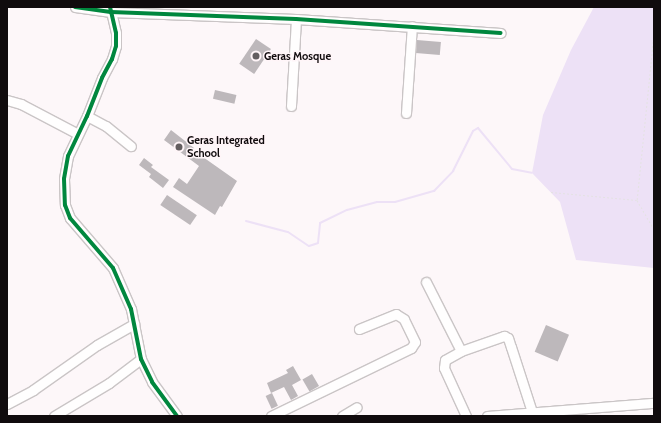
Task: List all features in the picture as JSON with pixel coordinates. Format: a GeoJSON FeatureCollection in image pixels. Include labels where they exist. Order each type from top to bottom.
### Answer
{"type":"FeatureCollection","features":[{"type":"Feature","properties":{"kind":"street"},"geometry":{"type":"LineString","coordinates":[[75,7],[412,26],[501,33]]}},
{"type":"Feature","properties":{"kind":"street"},"geometry":{"type":"LineString","coordinates":[[111,9],[116,34],[116,46],[112,59],[102,78],[87,116],[68,156],[64,179],[65,205],[70,218],[114,268],[131,308],[141,359],[152,382],[176,416]]}},
{"type":"Feature","properties":{"kind":"street"},"geometry":{"type":"LineString","coordinates":[[291,106],[296,19]]}},
{"type":"Feature","properties":{"kind":"street"},"geometry":{"type":"LineString","coordinates":[[406,112],[412,26]]}},
{"type":"Feature","properties":{"kind":"street"},"geometry":{"type":"LineString","coordinates":[[7,100],[21,104],[78,134]]}},
{"type":"Feature","properties":{"kind":"street"},"geometry":{"type":"LineString","coordinates":[[87,116],[106,126],[131,146]]}},
{"type":"Feature","properties":{"kind":"street"},"geometry":{"type":"LineString","coordinates":[[426,282],[461,351]]}},
{"type":"Feature","properties":{"kind":"street"},"geometry":{"type":"LineString","coordinates":[[271,416],[410,348],[415,342],[404,319],[396,314],[359,329]]}},
{"type":"Feature","properties":{"kind":"street"},"geometry":{"type":"LineString","coordinates":[[7,404],[33,390],[97,345],[134,324]]}},
{"type":"Feature","properties":{"kind":"street"},"geometry":{"type":"LineString","coordinates":[[466,416],[444,365],[446,358],[497,338],[507,337],[532,412]]}},
{"type":"Feature","properties":{"kind":"street"},"geometry":{"type":"LineString","coordinates":[[54,416],[109,383],[141,359]]}},
{"type":"Feature","properties":{"kind":"street"},"geometry":{"type":"LineString","coordinates":[[487,416],[654,403]]}},
{"type":"Feature","properties":{"kind":"street"},"geometry":{"type":"LineString","coordinates":[[342,416],[357,407]]}},
{"type":"Feature","properties":{"kind":"path"},"geometry":{"type":"LineString","coordinates":[[654,34],[637,200],[654,230]]}},
{"type":"Feature","properties":{"kind":"path"},"geometry":{"type":"LineString","coordinates":[[551,192],[637,200]]}},
{"type":"Feature","properties":{"kind":"shaded area"},"geometry":{"type":"Polygon","coordinates":[[[594,7],[654,7],[654,268],[576,260],[560,202],[532,173],[543,115],[571,50],[594,7]]]}},
{"type":"Feature","properties":{"kind":"building","name":"Geras Mosque"},"geometry":{"type":"Polygon","coordinates":[[[256,39],[271,49],[254,74],[239,64],[256,39]]]}},
{"type":"Feature","properties":{"kind":"building"},"geometry":{"type":"Polygon","coordinates":[[[417,40],[441,42],[440,55],[416,53],[417,40]]]}},
{"type":"Feature","properties":{"kind":"building"},"geometry":{"type":"Polygon","coordinates":[[[215,90],[236,95],[234,104],[213,99],[215,90]]]}},
{"type":"Feature","properties":{"kind":"building"},"geometry":{"type":"Polygon","coordinates":[[[171,130],[194,148],[193,150],[237,181],[222,207],[220,206],[215,215],[173,187],[179,178],[187,184],[199,166],[164,140],[171,130]]]}},
{"type":"Feature","properties":{"kind":"building"},"geometry":{"type":"Polygon","coordinates":[[[144,158],[153,165],[151,167],[169,180],[163,188],[149,177],[151,174],[139,165],[144,158]]]}},
{"type":"Feature","properties":{"kind":"building"},"geometry":{"type":"Polygon","coordinates":[[[167,195],[197,215],[190,225],[160,205],[167,195]]]}},
{"type":"Feature","properties":{"kind":"building"},"geometry":{"type":"Polygon","coordinates":[[[546,325],[569,335],[558,361],[535,352],[546,325]]]}},
{"type":"Feature","properties":{"kind":"building"},"geometry":{"type":"Polygon","coordinates":[[[293,366],[301,380],[292,385],[298,396],[291,400],[284,387],[271,393],[267,383],[288,373],[286,370],[293,366]]]}},
{"type":"Feature","properties":{"kind":"building"},"geometry":{"type":"Polygon","coordinates":[[[312,374],[319,386],[309,392],[302,380],[312,374]]]}},
{"type":"Feature","properties":{"kind":"building"},"geometry":{"type":"Polygon","coordinates":[[[272,393],[278,406],[272,409],[266,396],[272,393]]]}},
{"type":"Feature","properties":{"kind":"waterway"},"geometry":{"type":"LineString","coordinates":[[246,221],[288,232],[309,246],[318,243],[320,223],[347,210],[377,202],[395,202],[434,191],[453,171],[473,131],[478,128],[512,169],[532,173]]}},
{"type":"Feature","properties":{"kind":"cycle path"},"geometry":{"type":"LineString","coordinates":[[75,7],[111,12],[296,19],[501,33]]}},
{"type":"Feature","properties":{"kind":"cycle path"},"geometry":{"type":"LineString","coordinates":[[110,7],[116,33],[116,46],[112,59],[102,78],[87,116],[68,156],[64,179],[65,205],[70,218],[113,268],[131,309],[141,359],[152,382],[177,416]]}},
{"type":"Feature","properties":{"kind":"place","name":"Geras Mosque"},"geometry":{"type":"Point","coordinates":[256,56]}},
{"type":"Feature","properties":{"kind":"place","name":"Geras Integrated School"},"geometry":{"type":"Point","coordinates":[179,147]}}]}
